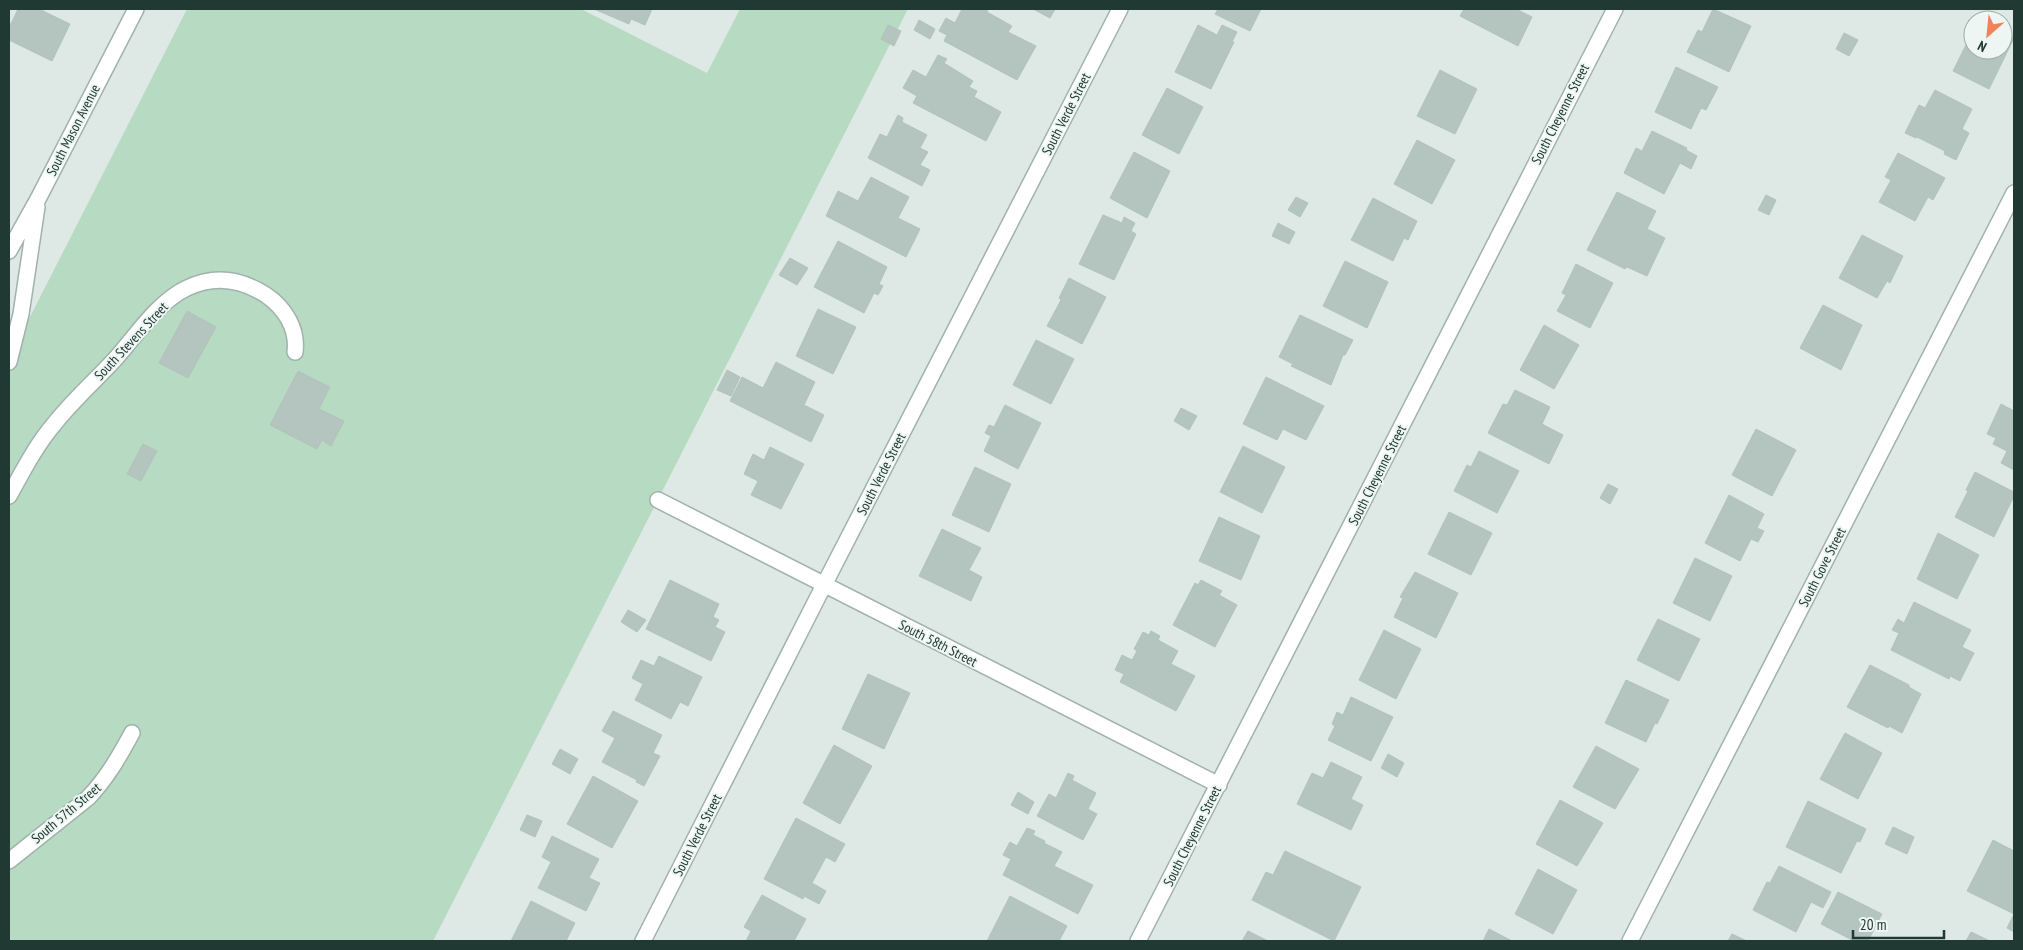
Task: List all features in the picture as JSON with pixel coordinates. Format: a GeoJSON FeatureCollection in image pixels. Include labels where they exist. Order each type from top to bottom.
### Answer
{"type":"FeatureCollection","features":[{"type":"Feature","properties":{"kind":"street","name":"South Mason Avenue"},"geometry":{"type":"LineString","coordinates":[[9,251],[38,199],[136,9]]}},
{"type":"Feature","properties":{"kind":"street","name":"South Verde Street"},"geometry":{"type":"LineString","coordinates":[[643,941],[1120,9]]}},
{"type":"Feature","properties":{"kind":"street","name":"South Cheyenne Street"},"geometry":{"type":"LineString","coordinates":[[1138,941],[1614,9]]}},
{"type":"Feature","properties":{"kind":"street","name":"South Gove Street"},"geometry":{"type":"LineString","coordinates":[[1630,941],[2014,193]]}},
{"type":"Feature","properties":{"kind":"street"},"geometry":{"type":"LineString","coordinates":[[9,362],[21,314],[38,199]]}},
{"type":"Feature","properties":{"kind":"street","name":"South Stevens Street"},"geometry":{"type":"LineString","coordinates":[[9,496],[38,445],[55,423],[159,309],[186,288],[201,282],[221,280],[237,282],[258,290],[278,305],[291,323],[296,336],[295,352]]}},
{"type":"Feature","properties":{"kind":"street","name":"South 58th Street"},"geometry":{"type":"LineString","coordinates":[[658,500],[1219,785]]}},
{"type":"Feature","properties":{"kind":"street","name":"South 57th Street"},"geometry":{"type":"LineString","coordinates":[[9,860],[88,798],[100,786],[114,768],[132,733]]}},
{"type":"Feature","properties":{"kind":"green space"},"geometry":{"type":"Polygon","coordinates":[[[187,9],[581,9],[707,73],[740,9],[908,9],[433,941],[9,941],[9,358],[187,9]]]}},
{"type":"Feature","properties":{"kind":"building"},"geometry":{"type":"Polygon","coordinates":[[[18,9],[39,9],[70,24],[52,61],[9,40],[9,23],[11,24],[18,9]]]}},
{"type":"Feature","properties":{"kind":"building"},"geometry":{"type":"Polygon","coordinates":[[[594,9],[652,9],[645,25],[631,19],[629,24],[594,9]]]}},
{"type":"Feature","properties":{"kind":"building"},"geometry":{"type":"Polygon","coordinates":[[[962,9],[988,9],[987,12],[1012,26],[1008,32],[1036,46],[1017,80],[944,41],[947,35],[939,31],[946,18],[955,23],[962,9]]]}},
{"type":"Feature","properties":{"kind":"building"},"geometry":{"type":"Polygon","coordinates":[[[1033,9],[1055,9],[1050,18],[1033,9]]]}},
{"type":"Feature","properties":{"kind":"building"},"geometry":{"type":"Polygon","coordinates":[[[1218,9],[1261,9],[1250,31],[1215,14],[1218,9]]]}},
{"type":"Feature","properties":{"kind":"building"},"geometry":{"type":"Polygon","coordinates":[[[1464,9],[1516,9],[1532,17],[1518,46],[1460,16],[1464,9]]]}},
{"type":"Feature","properties":{"kind":"building"},"geometry":{"type":"Polygon","coordinates":[[[1713,9],[1751,26],[1729,72],[1687,52],[1698,30],[1702,32],[1713,9]]]}},
{"type":"Feature","properties":{"kind":"building"},"geometry":{"type":"Polygon","coordinates":[[[919,20],[935,29],[930,39],[914,30],[919,20]]]}},
{"type":"Feature","properties":{"kind":"building"},"geometry":{"type":"Polygon","coordinates":[[[888,25],[901,31],[894,46],[881,39],[888,25]]]}},
{"type":"Feature","properties":{"kind":"building"},"geometry":{"type":"Polygon","coordinates":[[[1198,25],[1217,35],[1222,25],[1237,32],[1211,89],[1175,72],[1198,25]]]}},
{"type":"Feature","properties":{"kind":"building"},"geometry":{"type":"Polygon","coordinates":[[[1844,33],[1858,40],[1849,56],[1836,49],[1844,33]]]}},
{"type":"Feature","properties":{"kind":"building"},"geometry":{"type":"Polygon","coordinates":[[[1963,51],[1963,60],[2003,60],[1989,89],[1953,71],[1963,51]]]}},
{"type":"Feature","properties":{"kind":"building"},"geometry":{"type":"Polygon","coordinates":[[[938,55],[947,59],[944,63],[973,81],[969,87],[977,91],[974,97],[1001,112],[986,141],[913,103],[917,96],[903,88],[913,70],[926,77],[938,55]]]}},
{"type":"Feature","properties":{"kind":"building"},"geometry":{"type":"Polygon","coordinates":[[[1676,67],[1718,87],[1706,110],[1701,108],[1691,129],[1655,112],[1676,67]]]}},
{"type":"Feature","properties":{"kind":"building"},"geometry":{"type":"Polygon","coordinates":[[[1440,70],[1477,89],[1455,134],[1417,116],[1440,70]]]}},
{"type":"Feature","properties":{"kind":"building"},"geometry":{"type":"Polygon","coordinates":[[[1167,88],[1203,107],[1179,154],[1142,135],[1167,88]]]}},
{"type":"Feature","properties":{"kind":"building"},"geometry":{"type":"Polygon","coordinates":[[[1935,90],[1972,109],[1962,129],[1969,133],[1956,160],[1944,154],[1945,151],[1905,133],[1919,105],[1925,108],[1935,90]]]}},
{"type":"Feature","properties":{"kind":"building"},"geometry":{"type":"Polygon","coordinates":[[[898,115],[903,118],[902,122],[927,135],[920,148],[928,152],[920,165],[930,170],[922,186],[868,158],[880,134],[887,137],[898,115]]]}},
{"type":"Feature","properties":{"kind":"building"},"geometry":{"type":"Polygon","coordinates":[[[1652,131],[1687,148],[1686,150],[1697,156],[1691,169],[1680,163],[1664,194],[1624,173],[1636,148],[1642,151],[1652,131]]]}},
{"type":"Feature","properties":{"kind":"building"},"geometry":{"type":"Polygon","coordinates":[[[1417,140],[1455,160],[1432,204],[1394,184],[1417,140]]]}},
{"type":"Feature","properties":{"kind":"building"},"geometry":{"type":"Polygon","coordinates":[[[1134,152],[1170,171],[1147,218],[1110,198],[1134,152]]]}},
{"type":"Feature","properties":{"kind":"building"},"geometry":{"type":"Polygon","coordinates":[[[1898,153],[1945,178],[1933,200],[1928,197],[1915,221],[1879,202],[1891,180],[1885,177],[1898,153]]]}},
{"type":"Feature","properties":{"kind":"building"},"geometry":{"type":"Polygon","coordinates":[[[871,177],[909,197],[898,218],[920,229],[906,257],[826,216],[838,191],[858,201],[871,177]]]}},
{"type":"Feature","properties":{"kind":"building"},"geometry":{"type":"Polygon","coordinates":[[[1617,192],[1656,211],[1647,229],[1665,238],[1647,276],[1627,267],[1625,269],[1587,250],[1617,192]]]}},
{"type":"Feature","properties":{"kind":"building"},"geometry":{"type":"Polygon","coordinates":[[[1766,195],[1776,200],[1769,215],[1758,210],[1766,195]]]}},
{"type":"Feature","properties":{"kind":"building"},"geometry":{"type":"Polygon","coordinates":[[[1296,197],[1308,203],[1300,217],[1288,210],[1296,197]]]}},
{"type":"Feature","properties":{"kind":"building"},"geometry":{"type":"Polygon","coordinates":[[[1373,198],[1417,221],[1408,240],[1404,238],[1393,261],[1351,240],[1373,198]]]}},
{"type":"Feature","properties":{"kind":"building"},"geometry":{"type":"Polygon","coordinates":[[[1103,215],[1122,223],[1124,217],[1135,223],[1131,231],[1136,234],[1114,280],[1079,264],[1103,215]]]}},
{"type":"Feature","properties":{"kind":"building"},"geometry":{"type":"Polygon","coordinates":[[[1278,223],[1295,232],[1289,244],[1272,236],[1278,223]]]}},
{"type":"Feature","properties":{"kind":"building"},"geometry":{"type":"Polygon","coordinates":[[[1862,235],[1903,256],[1890,283],[1887,281],[1877,298],[1839,278],[1862,235]]]}},
{"type":"Feature","properties":{"kind":"building"},"geometry":{"type":"Polygon","coordinates":[[[838,241],[887,267],[879,284],[883,286],[878,295],[874,293],[864,313],[814,287],[838,241]]]}},
{"type":"Feature","properties":{"kind":"building"},"geometry":{"type":"Polygon","coordinates":[[[790,258],[808,268],[797,285],[779,275],[790,258]]]}},
{"type":"Feature","properties":{"kind":"building"},"geometry":{"type":"Polygon","coordinates":[[[1345,261],[1388,282],[1367,328],[1323,306],[1345,261]]]}},
{"type":"Feature","properties":{"kind":"building"},"geometry":{"type":"Polygon","coordinates":[[[1576,264],[1613,283],[1590,328],[1557,311],[1566,295],[1562,293],[1576,264]]]}},
{"type":"Feature","properties":{"kind":"building"},"geometry":{"type":"Polygon","coordinates":[[[1069,278],[1106,297],[1082,344],[1047,326],[1061,300],[1059,298],[1069,278]]]}},
{"type":"Feature","properties":{"kind":"building"},"geometry":{"type":"Polygon","coordinates":[[[1823,305],[1862,325],[1841,370],[1800,348],[1823,305]]]}},
{"type":"Feature","properties":{"kind":"building"},"geometry":{"type":"Polygon","coordinates":[[[818,309],[856,327],[833,374],[796,356],[818,309]]]}},
{"type":"Feature","properties":{"kind":"building"},"geometry":{"type":"Polygon","coordinates":[[[187,311],[216,327],[188,378],[159,363],[187,311]]]}},
{"type":"Feature","properties":{"kind":"building"},"geometry":{"type":"Polygon","coordinates":[[[1300,315],[1353,340],[1345,355],[1343,355],[1331,385],[1291,366],[1293,364],[1279,357],[1300,315]]]}},
{"type":"Feature","properties":{"kind":"building"},"geometry":{"type":"Polygon","coordinates":[[[1544,325],[1579,345],[1554,389],[1520,370],[1544,325]]]}},
{"type":"Feature","properties":{"kind":"building"},"geometry":{"type":"Polygon","coordinates":[[[1036,340],[1074,359],[1051,404],[1013,385],[1036,340]]]}},
{"type":"Feature","properties":{"kind":"building"},"geometry":{"type":"Polygon","coordinates":[[[776,362],[815,382],[804,405],[824,415],[811,442],[730,401],[742,377],[763,388],[776,362]]]}},
{"type":"Feature","properties":{"kind":"building"},"geometry":{"type":"Polygon","coordinates":[[[727,370],[740,377],[731,396],[717,390],[727,370]]]}},
{"type":"Feature","properties":{"kind":"building"},"geometry":{"type":"Polygon","coordinates":[[[298,371],[330,387],[319,409],[344,421],[331,446],[322,440],[317,449],[270,425],[298,371]]]}},
{"type":"Feature","properties":{"kind":"building"},"geometry":{"type":"Polygon","coordinates":[[[1266,377],[1324,406],[1306,440],[1283,429],[1277,440],[1243,424],[1266,377]]]}},
{"type":"Feature","properties":{"kind":"building"},"geometry":{"type":"Polygon","coordinates":[[[1515,390],[1550,407],[1542,424],[1563,435],[1549,464],[1488,433],[1503,404],[1507,405],[1515,390]]]}},
{"type":"Feature","properties":{"kind":"building"},"geometry":{"type":"Polygon","coordinates":[[[2001,404],[2014,411],[2014,470],[2001,463],[2007,451],[1993,444],[1996,438],[1987,434],[2001,404]]]}},
{"type":"Feature","properties":{"kind":"building"},"geometry":{"type":"Polygon","coordinates":[[[1005,405],[1041,423],[1018,469],[984,451],[991,436],[985,433],[989,425],[994,427],[1005,405]]]}},
{"type":"Feature","properties":{"kind":"building"},"geometry":{"type":"Polygon","coordinates":[[[1181,408],[1197,416],[1189,430],[1174,421],[1181,408]]]}},
{"type":"Feature","properties":{"kind":"building"},"geometry":{"type":"Polygon","coordinates":[[[1756,429],[1796,450],[1772,496],[1732,475],[1756,429]]]}},
{"type":"Feature","properties":{"kind":"building"},"geometry":{"type":"Polygon","coordinates":[[[143,444],[157,451],[141,481],[127,474],[143,444]]]}},
{"type":"Feature","properties":{"kind":"building"},"geometry":{"type":"Polygon","coordinates":[[[1243,446],[1285,467],[1262,513],[1220,492],[1243,446]]]}},
{"type":"Feature","properties":{"kind":"building"},"geometry":{"type":"Polygon","coordinates":[[[770,447],[804,464],[781,509],[751,495],[758,481],[744,474],[753,454],[764,460],[770,447]]]}},
{"type":"Feature","properties":{"kind":"building"},"geometry":{"type":"Polygon","coordinates":[[[1479,451],[1519,471],[1497,513],[1454,491],[1467,465],[1471,467],[1479,451]]]}},
{"type":"Feature","properties":{"kind":"building"},"geometry":{"type":"Polygon","coordinates":[[[975,467],[1011,484],[989,532],[952,515],[975,467]]]}},
{"type":"Feature","properties":{"kind":"building"},"geometry":{"type":"Polygon","coordinates":[[[1975,472],[2014,492],[2014,496],[1994,537],[1955,517],[1975,472]]]}},
{"type":"Feature","properties":{"kind":"building"},"geometry":{"type":"Polygon","coordinates":[[[1608,484],[1618,489],[1610,504],[1600,498],[1608,484]]]}},
{"type":"Feature","properties":{"kind":"building"},"geometry":{"type":"Polygon","coordinates":[[[1729,495],[1764,514],[1757,528],[1764,531],[1758,542],[1751,539],[1740,561],[1705,543],[1729,495]]]}},
{"type":"Feature","properties":{"kind":"building"},"geometry":{"type":"Polygon","coordinates":[[[1449,512],[1492,533],[1471,575],[1428,554],[1449,512]]]}},
{"type":"Feature","properties":{"kind":"building"},"geometry":{"type":"Polygon","coordinates":[[[1219,517],[1260,536],[1241,580],[1199,561],[1219,517]]]}},
{"type":"Feature","properties":{"kind":"building"},"geometry":{"type":"Polygon","coordinates":[[[942,529],[981,548],[969,570],[982,577],[971,601],[919,576],[942,529]]]}},
{"type":"Feature","properties":{"kind":"building"},"geometry":{"type":"Polygon","coordinates":[[[1938,533],[1979,555],[1957,599],[1917,579],[1938,533]]]}},
{"type":"Feature","properties":{"kind":"building"},"geometry":{"type":"Polygon","coordinates":[[[1695,558],[1732,576],[1710,621],[1673,603],[1695,558]]]}},
{"type":"Feature","properties":{"kind":"building"},"geometry":{"type":"Polygon","coordinates":[[[1415,572],[1458,593],[1436,638],[1394,617],[1403,598],[1400,597],[1415,572]]]}},
{"type":"Feature","properties":{"kind":"building"},"geometry":{"type":"Polygon","coordinates":[[[670,580],[719,604],[713,617],[719,620],[715,627],[725,632],[711,661],[646,629],[670,580]]]}},
{"type":"Feature","properties":{"kind":"building"},"geometry":{"type":"Polygon","coordinates":[[[1201,580],[1222,591],[1219,595],[1237,605],[1215,647],[1173,625],[1195,583],[1198,585],[1201,580]]]}},
{"type":"Feature","properties":{"kind":"building"},"geometry":{"type":"Polygon","coordinates":[[[1914,602],[1971,630],[1962,647],[1974,653],[1960,681],[1950,676],[1949,679],[1891,650],[1899,633],[1892,630],[1898,619],[1904,623],[1914,602]]]}},
{"type":"Feature","properties":{"kind":"building"},"geometry":{"type":"Polygon","coordinates":[[[628,610],[646,620],[637,632],[621,622],[628,610]]]}},
{"type":"Feature","properties":{"kind":"building"},"geometry":{"type":"Polygon","coordinates":[[[1658,619],[1700,639],[1679,681],[1637,660],[1658,619]]]}},
{"type":"Feature","properties":{"kind":"building"},"geometry":{"type":"Polygon","coordinates":[[[1384,630],[1421,649],[1396,699],[1359,680],[1384,630]]]}},
{"type":"Feature","properties":{"kind":"building"},"geometry":{"type":"Polygon","coordinates":[[[1151,631],[1160,636],[1158,640],[1178,651],[1171,664],[1195,676],[1176,711],[1120,682],[1124,674],[1115,670],[1122,655],[1132,660],[1137,651],[1134,649],[1143,632],[1149,635],[1151,631]]]}},
{"type":"Feature","properties":{"kind":"building"},"geometry":{"type":"Polygon","coordinates":[[[659,656],[702,677],[688,706],[680,702],[671,719],[635,700],[643,684],[632,678],[641,660],[654,666],[659,656]]]}},
{"type":"Feature","properties":{"kind":"building"},"geometry":{"type":"Polygon","coordinates":[[[1870,665],[1909,685],[1909,687],[1921,694],[1902,733],[1847,707],[1870,665]]]}},
{"type":"Feature","properties":{"kind":"building"},"geometry":{"type":"Polygon","coordinates":[[[868,674],[910,693],[884,749],[842,729],[868,674]]]}},
{"type":"Feature","properties":{"kind":"building"},"geometry":{"type":"Polygon","coordinates":[[[1626,680],[1669,700],[1646,742],[1605,723],[1626,680]]]}},
{"type":"Feature","properties":{"kind":"building"},"geometry":{"type":"Polygon","coordinates":[[[1351,697],[1393,717],[1371,761],[1328,740],[1335,726],[1332,724],[1337,712],[1343,715],[1351,697]]]}},
{"type":"Feature","properties":{"kind":"building"},"geometry":{"type":"Polygon","coordinates":[[[613,711],[662,735],[653,753],[660,756],[644,786],[636,782],[637,780],[602,762],[615,738],[602,731],[613,711]]]}},
{"type":"Feature","properties":{"kind":"building"},"geometry":{"type":"Polygon","coordinates":[[[1845,733],[1882,753],[1858,799],[1820,779],[1845,733]]]}},
{"type":"Feature","properties":{"kind":"building"},"geometry":{"type":"Polygon","coordinates":[[[834,745],[872,766],[840,824],[803,803],[834,745]]]}},
{"type":"Feature","properties":{"kind":"building"},"geometry":{"type":"Polygon","coordinates":[[[1596,746],[1639,769],[1615,809],[1573,787],[1596,746]]]}},
{"type":"Feature","properties":{"kind":"building"},"geometry":{"type":"Polygon","coordinates":[[[560,749],[578,759],[570,774],[552,764],[560,749]]]}},
{"type":"Feature","properties":{"kind":"building"},"geometry":{"type":"Polygon","coordinates":[[[1388,754],[1404,763],[1397,777],[1381,768],[1388,754]]]}},
{"type":"Feature","properties":{"kind":"building"},"geometry":{"type":"Polygon","coordinates":[[[1331,762],[1362,777],[1351,799],[1363,805],[1351,830],[1297,804],[1312,773],[1323,778],[1331,762]]]}},
{"type":"Feature","properties":{"kind":"building"},"geometry":{"type":"Polygon","coordinates":[[[1068,773],[1074,776],[1072,780],[1096,793],[1088,809],[1097,814],[1083,840],[1037,816],[1049,794],[1056,798],[1068,773]]]}},
{"type":"Feature","properties":{"kind":"building"},"geometry":{"type":"Polygon","coordinates":[[[593,776],[638,801],[612,848],[567,824],[593,776]]]}},
{"type":"Feature","properties":{"kind":"building"},"geometry":{"type":"Polygon","coordinates":[[[1018,792],[1034,802],[1028,814],[1011,805],[1018,792]]]}},
{"type":"Feature","properties":{"kind":"building"},"geometry":{"type":"Polygon","coordinates":[[[1560,800],[1603,823],[1577,866],[1536,844],[1560,800]]]}},
{"type":"Feature","properties":{"kind":"building"},"geometry":{"type":"Polygon","coordinates":[[[1808,801],[1866,829],[1860,842],[1857,841],[1841,873],[1786,847],[1808,801]]]}},
{"type":"Feature","properties":{"kind":"building"},"geometry":{"type":"Polygon","coordinates":[[[527,815],[542,821],[535,837],[520,830],[527,815]]]}},
{"type":"Feature","properties":{"kind":"building"},"geometry":{"type":"Polygon","coordinates":[[[796,818],[845,844],[835,862],[826,857],[812,883],[826,891],[819,904],[804,896],[803,899],[764,879],[796,818]]]}},
{"type":"Feature","properties":{"kind":"building"},"geometry":{"type":"Polygon","coordinates":[[[1893,827],[1914,837],[1907,854],[1885,844],[1893,827]]]}},
{"type":"Feature","properties":{"kind":"building"},"geometry":{"type":"Polygon","coordinates":[[[1027,828],[1035,831],[1033,835],[1045,841],[1044,843],[1062,852],[1054,866],[1093,885],[1078,914],[1003,875],[1011,859],[1003,855],[1010,842],[1017,846],[1027,828]]]}},
{"type":"Feature","properties":{"kind":"building"},"geometry":{"type":"Polygon","coordinates":[[[552,836],[599,859],[589,878],[600,883],[586,911],[538,888],[551,862],[542,857],[552,836]]]}},
{"type":"Feature","properties":{"kind":"building"},"geometry":{"type":"Polygon","coordinates":[[[1993,840],[2014,851],[2014,914],[1967,891],[1993,840]]]}},
{"type":"Feature","properties":{"kind":"building"},"geometry":{"type":"Polygon","coordinates":[[[1285,851],[1361,887],[1334,941],[1252,900],[1266,872],[1273,875],[1285,851]]]}},
{"type":"Feature","properties":{"kind":"building"},"geometry":{"type":"Polygon","coordinates":[[[1779,866],[1831,892],[1823,908],[1811,902],[1796,932],[1753,910],[1767,882],[1770,883],[1779,866]]]}},
{"type":"Feature","properties":{"kind":"building"},"geometry":{"type":"Polygon","coordinates":[[[1538,869],[1577,890],[1553,934],[1515,914],[1538,869]]]}},
{"type":"Feature","properties":{"kind":"building"},"geometry":{"type":"Polygon","coordinates":[[[1838,892],[1882,914],[1868,941],[1854,941],[1821,924],[1838,892]]]}},
{"type":"Feature","properties":{"kind":"building"},"geometry":{"type":"Polygon","coordinates":[[[762,895],[806,919],[794,941],[746,941],[751,931],[744,927],[762,895]]]}},
{"type":"Feature","properties":{"kind":"building"},"geometry":{"type":"Polygon","coordinates":[[[1010,896],[1067,926],[1059,941],[987,941],[1010,896]]]}},
{"type":"Feature","properties":{"kind":"building"},"geometry":{"type":"Polygon","coordinates":[[[531,901],[575,923],[566,941],[511,941],[531,901]]]}},
{"type":"Feature","properties":{"kind":"building"},"geometry":{"type":"Polygon","coordinates":[[[2014,914],[2014,932],[2007,928],[2014,914]]]}},
{"type":"Feature","properties":{"kind":"building"},"geometry":{"type":"Polygon","coordinates":[[[1489,929],[1512,941],[1483,941],[1489,929]]]}},
{"type":"Feature","properties":{"kind":"building"},"geometry":{"type":"Polygon","coordinates":[[[1248,931],[1268,941],[1242,941],[1248,931]]]}},
{"type":"Feature","properties":{"kind":"building"},"geometry":{"type":"Polygon","coordinates":[[[1971,932],[1990,941],[1966,941],[1971,932]]]}},
{"type":"Feature","properties":{"kind":"building"},"geometry":{"type":"Polygon","coordinates":[[[1732,934],[1747,941],[1728,941],[1732,934]]]}}]}
